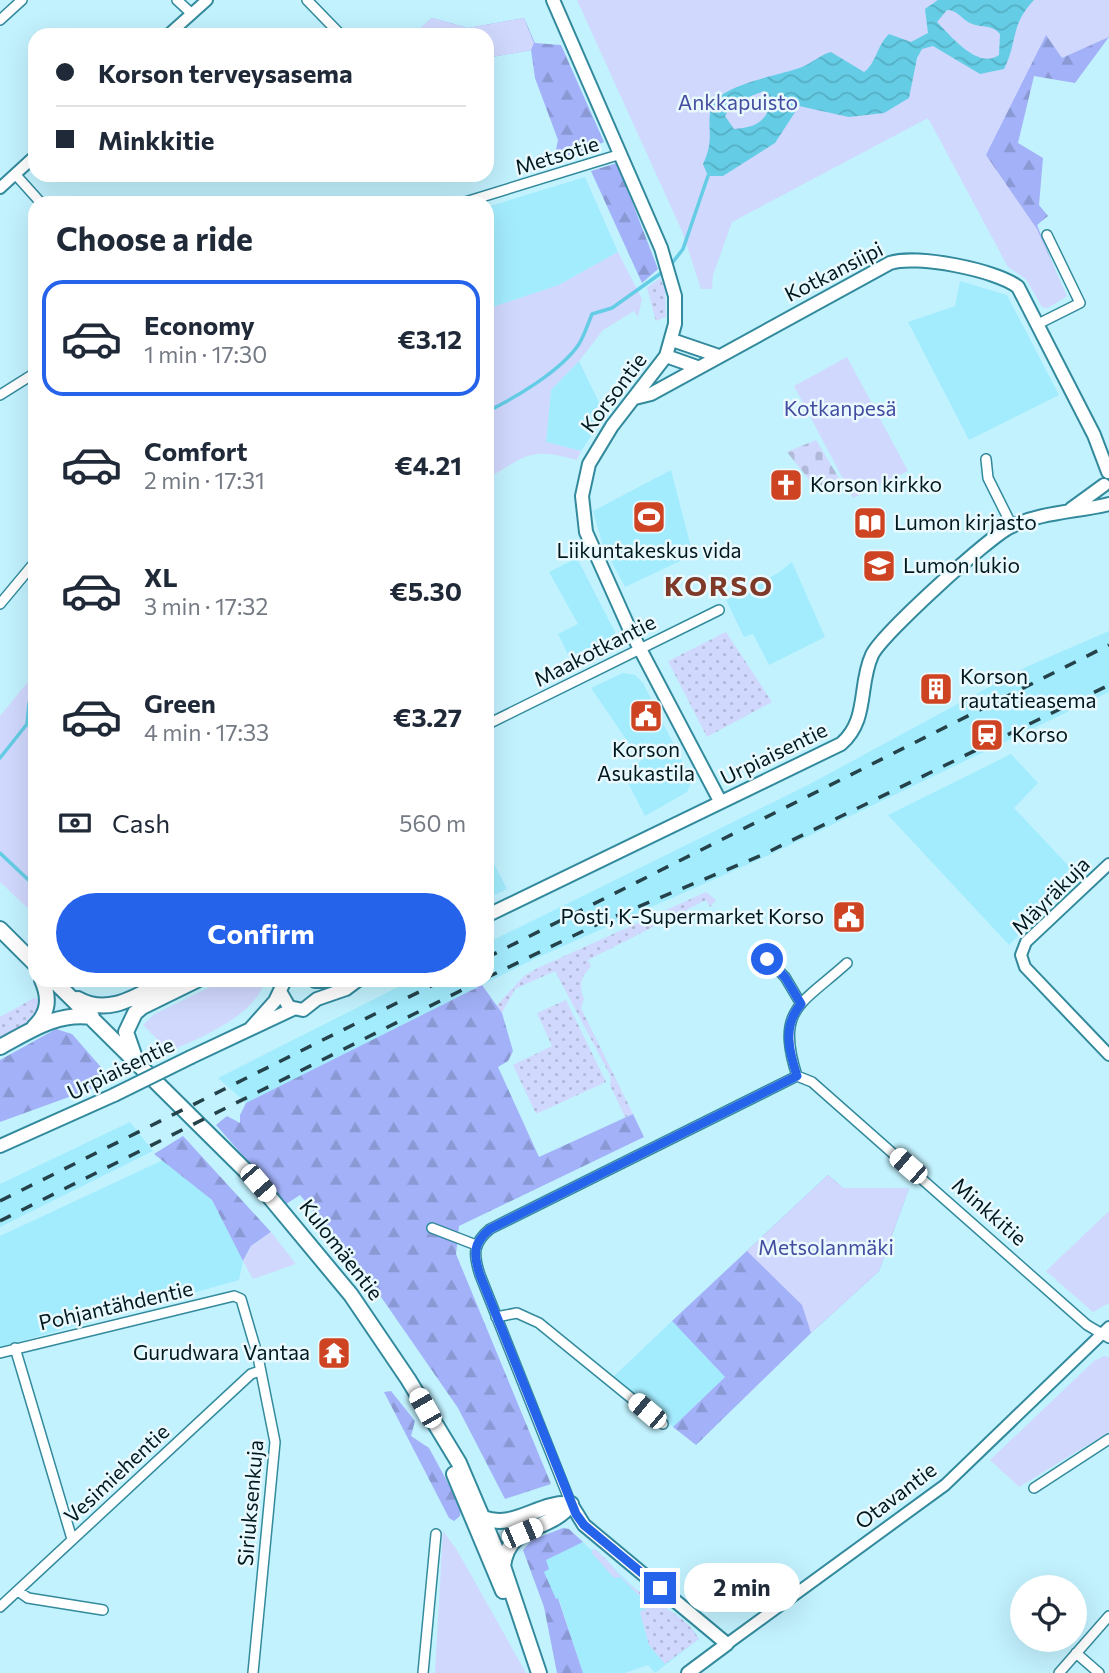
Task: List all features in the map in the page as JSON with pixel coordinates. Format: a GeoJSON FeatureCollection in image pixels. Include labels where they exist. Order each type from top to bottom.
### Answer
{"type":"FeatureCollection","features":[{"type":"Feature","properties":{"kind":"main road","name":"Korsontie"},"geometry":{"type":"LineString","coordinates":[[553,0],[661,248],[675,296],[672,340],[666,356],[612,426],[593,456],[585,477],[582,507],[586,532],[596,559],[639,648],[720,801]]}},
{"type":"Feature","properties":{"kind":"main road","name":"Kotkansiipi"},"geometry":{"type":"LineString","coordinates":[[635,398],[651,394],[716,355],[902,259],[915,258],[1012,282],[1022,293],[1094,435],[1107,476]]}},
{"type":"Feature","properties":{"kind":"main road"},"geometry":{"type":"LineString","coordinates":[[672,340],[716,355]]}},
{"type":"Feature","properties":{"kind":"main road"},"geometry":{"type":"LineString","coordinates":[[666,356],[697,366]]}},
{"type":"Feature","properties":{"kind":"main road","name":"Kotkansiipi"},"geometry":{"type":"LineString","coordinates":[[1094,435],[1109,447]]}},
{"type":"Feature","properties":{"kind":"main road","name":"Urpiaisentie"},"geometry":{"type":"LineString","coordinates":[[494,912],[830,750],[850,736],[859,719],[870,663],[880,642],[986,545],[1012,526],[1109,501],[1107,476]]}},
{"type":"Feature","properties":{"kind":"main road","name":"Urpiaisentie"},"geometry":{"type":"LineString","coordinates":[[1071,509],[1107,476]]}},
{"type":"Feature","properties":{"kind":"main road"},"geometry":{"type":"LineString","coordinates":[[0,929],[28,959]]}},
{"type":"Feature","properties":{"kind":"main road"},"geometry":{"type":"LineString","coordinates":[[31,1030],[41,1020],[47,1004],[45,987]]}},
{"type":"Feature","properties":{"kind":"main road","name":"Kulomäentie"},"geometry":{"type":"LineString","coordinates":[[61,987],[212,1134],[299,1228],[351,1294],[459,1464],[503,1566],[538,1671]]}},
{"type":"Feature","properties":{"kind":"main road"},"geometry":{"type":"LineString","coordinates":[[67,993],[93,1005],[117,1005],[154,987]]}},
{"type":"Feature","properties":{"kind":"main road"},"geometry":{"type":"LineString","coordinates":[[135,1060],[126,1031],[135,1013],[184,987]]}},
{"type":"Feature","properties":{"kind":"main road","name":"Urpiaisentie"},"geometry":{"type":"LineString","coordinates":[[249,1030],[281,987]]}},
{"type":"Feature","properties":{"kind":"main road","name":"Urpiaisentie"},"geometry":{"type":"LineString","coordinates":[[283,987],[285,1003],[293,1009],[303,1010],[317,999],[349,987]]}},
{"type":"Feature","properties":{"kind":"main road"},"geometry":{"type":"LineString","coordinates":[[316,987],[317,999]]}},
{"type":"Feature","properties":{"kind":"main road","name":"Urpiaisentie"},"geometry":{"type":"LineString","coordinates":[[3,1146],[293,1009]]}},
{"type":"Feature","properties":{"kind":"main road"},"geometry":{"type":"LineString","coordinates":[[0,1047],[61,1017],[92,1017]]}},
{"type":"Feature","properties":{"kind":"main road","name":"Kulomäentie"},"geometry":{"type":"LineString","coordinates":[[429,1413],[538,1671]]}},
{"type":"Feature","properties":{"kind":"main road"},"geometry":{"type":"LineString","coordinates":[[484,1518],[504,1522],[555,1502],[571,1504]]}},
{"type":"Feature","properties":{"kind":"main road"},"geometry":{"type":"LineString","coordinates":[[503,1566],[507,1547],[513,1540],[562,1516],[571,1504]]}},
{"type":"Feature","properties":{"kind":"main road"},"geometry":{"type":"LineString","coordinates":[[571,1504],[584,1525],[727,1644]]}},
{"type":"Feature","properties":{"kind":"main road","name":"Otavantie"},"geometry":{"type":"LineString","coordinates":[[688,1673],[727,1644]]}},
{"type":"Feature","properties":{"kind":"street"},"geometry":{"type":"LineString","coordinates":[[0,20],[22,0]]}},
{"type":"Feature","properties":{"kind":"street"},"geometry":{"type":"LineString","coordinates":[[177,0],[192,14]]}},
{"type":"Feature","properties":{"kind":"street"},"geometry":{"type":"LineString","coordinates":[[176,28],[207,0]]}},
{"type":"Feature","properties":{"kind":"street"},"geometry":{"type":"LineString","coordinates":[[307,0],[334,28]]}},
{"type":"Feature","properties":{"kind":"street","name":"Metsotie"},"geometry":{"type":"LineString","coordinates":[[485,196],[621,154]]}},
{"type":"Feature","properties":{"kind":"street"},"geometry":{"type":"LineString","coordinates":[[0,188],[28,162]]}},
{"type":"Feature","properties":{"kind":"street"},"geometry":{"type":"LineString","coordinates":[[15,174],[35,196]]}},
{"type":"Feature","properties":{"kind":"street"},"geometry":{"type":"LineString","coordinates":[[1038,324],[1080,303],[1047,235]]}},
{"type":"Feature","properties":{"kind":"street"},"geometry":{"type":"LineString","coordinates":[[0,395],[28,377]]}},
{"type":"Feature","properties":{"kind":"street"},"geometry":{"type":"LineString","coordinates":[[986,459],[988,478],[1012,526]]}},
{"type":"Feature","properties":{"kind":"street"},"geometry":{"type":"LineString","coordinates":[[0,604],[28,570]]}},
{"type":"Feature","properties":{"kind":"street","name":"Maakotkantie"},"geometry":{"type":"LineString","coordinates":[[494,721],[719,610]]}},
{"type":"Feature","properties":{"kind":"street","name":"Mäyräkuja"},"geometry":{"type":"LineString","coordinates":[[1109,864],[1026,942],[1021,955],[1025,967],[1109,1055]]}},
{"type":"Feature","properties":{"kind":"street"},"geometry":{"type":"LineString","coordinates":[[767,959],[785,977],[801,1004]]}},
{"type":"Feature","properties":{"kind":"street"},"geometry":{"type":"LineString","coordinates":[[571,1504],[476,1263],[476,1245],[490,1229],[797,1076],[788,1041],[789,1021],[801,1004],[847,962]]}},
{"type":"Feature","properties":{"kind":"street","name":"Minkkitie"},"geometry":{"type":"LineString","coordinates":[[797,1076],[811,1082],[1087,1325],[1107,1333]]}},
{"type":"Feature","properties":{"kind":"street"},"geometry":{"type":"LineString","coordinates":[[432,1228],[476,1245]]}},
{"type":"Feature","properties":{"kind":"street","name":"Pohjantähdentie"},"geometry":{"type":"LineString","coordinates":[[0,1353],[234,1296],[240,1299]]}},
{"type":"Feature","properties":{"kind":"street","name":"Siriuksenkuja"},"geometry":{"type":"LineString","coordinates":[[240,1299],[260,1371],[275,1442],[253,1673]]}},
{"type":"Feature","properties":{"kind":"street"},"geometry":{"type":"LineString","coordinates":[[496,1317],[517,1313],[539,1323],[663,1424]]}},
{"type":"Feature","properties":{"kind":"street","name":"Otavantie"},"geometry":{"type":"LineString","coordinates":[[727,1644],[945,1485],[1107,1333]]}},
{"type":"Feature","properties":{"kind":"street"},"geometry":{"type":"LineString","coordinates":[[15,1348],[72,1539]]}},
{"type":"Feature","properties":{"kind":"street","name":"Vesimiehentie"},"geometry":{"type":"LineString","coordinates":[[0,1607],[251,1374],[260,1371]]}},
{"type":"Feature","properties":{"kind":"street"},"geometry":{"type":"LineString","coordinates":[[1034,1488],[1109,1439]]}},
{"type":"Feature","properties":{"kind":"street"},"geometry":{"type":"LineString","coordinates":[[423,1673],[436,1535]]}},
{"type":"Feature","properties":{"kind":"street"},"geometry":{"type":"LineString","coordinates":[[18,1591],[28,1598],[103,1610]]}},
{"type":"Feature","properties":{"kind":"street"},"geometry":{"type":"LineString","coordinates":[[1059,1673],[1109,1616]]}},
{"type":"Feature","properties":{"kind":"street"},"geometry":{"type":"LineString","coordinates":[[1076,1653],[1099,1673]]}},
{"type":"Feature","properties":{"kind":"shaded area"},"geometry":{"type":"Polygon","coordinates":[[[585,177],[618,252],[559,285],[494,307],[494,205],[585,177]]]}},
{"type":"Feature","properties":{"kind":"shaded area"},"geometry":{"type":"Polygon","coordinates":[[[960,281],[1007,295],[1059,395],[969,440],[908,322],[955,306],[960,281]]]}},
{"type":"Feature","properties":{"kind":"shaded area"},"geometry":{"type":"Polygon","coordinates":[[[579,361],[605,415],[581,451],[546,442],[551,389],[579,361]]]}},
{"type":"Feature","properties":{"kind":"shaded area"},"geometry":{"type":"Polygon","coordinates":[[[671,470],[693,555],[625,587],[603,546],[593,511],[671,470]]]}},
{"type":"Feature","properties":{"kind":"shaded area"},"geometry":{"type":"Polygon","coordinates":[[[577,558],[619,640],[572,663],[558,634],[578,624],[549,572],[577,558]]]}},
{"type":"Feature","properties":{"kind":"shaded area"},"geometry":{"type":"Polygon","coordinates":[[[792,562],[825,637],[769,665],[753,634],[744,637],[726,600],[778,573],[792,562]]]}},
{"type":"Feature","properties":{"kind":"shaded area"},"geometry":{"type":"Polygon","coordinates":[[[1109,631],[1109,692],[769,855],[494,979],[494,940],[808,785],[1026,667],[1109,631]]]}},
{"type":"Feature","properties":{"kind":"shaded area"},"geometry":{"type":"Polygon","coordinates":[[[623,673],[635,675],[643,683],[692,781],[687,792],[645,816],[622,771],[641,761],[591,688],[623,673]]]}},
{"type":"Feature","properties":{"kind":"shaded area"},"geometry":{"type":"Polygon","coordinates":[[[1011,754],[1038,783],[1014,808],[1079,877],[1009,945],[888,815],[1011,754]]]}},
{"type":"Feature","properties":{"kind":"shaded area"},"geometry":{"type":"Polygon","coordinates":[[[494,864],[507,889],[494,895],[494,864]]]}},
{"type":"Feature","properties":{"kind":"shaded area"},"geometry":{"type":"Polygon","coordinates":[[[398,987],[478,987],[246,1103],[218,1078],[398,987]]]}},
{"type":"Feature","properties":{"kind":"shaded area"},"geometry":{"type":"Polygon","coordinates":[[[130,1122],[153,1151],[0,1227],[0,1184],[130,1122]]]}},
{"type":"Feature","properties":{"kind":"shaded area"},"geometry":{"type":"Polygon","coordinates":[[[163,1160],[212,1200],[243,1261],[239,1280],[0,1347],[0,1236],[163,1160]]]}},
{"type":"Feature","properties":{"kind":"shaded area"},"geometry":{"type":"Polygon","coordinates":[[[672,1321],[725,1377],[673,1427],[612,1378],[672,1321]]]}},
{"type":"Feature","properties":{"kind":"shaded area"},"geometry":{"type":"Polygon","coordinates":[[[583,1542],[591,1550],[595,1549],[635,1589],[655,1599],[694,1631],[699,1639],[655,1673],[648,1665],[625,1673],[583,1673],[559,1599],[556,1600],[544,1572],[545,1560],[583,1542]]]}},
{"type":"Feature","properties":{"kind":"green space","name":"Ankkapuisto"},"geometry":{"type":"Polygon","coordinates":[[[577,0],[1109,0],[1109,37],[1062,58],[1046,35],[986,155],[1037,229],[1067,296],[1048,308],[1042,307],[1026,279],[1008,267],[928,118],[732,222],[713,275],[712,289],[701,289],[682,231],[577,0]]]}},
{"type":"Feature","properties":{"kind":"green space"},"geometry":{"type":"Polygon","coordinates":[[[1109,0],[1109,37],[1075,83],[1034,76],[1018,143],[1043,158],[1039,205],[1048,216],[1037,225],[1065,295],[1043,305],[1024,275],[976,135],[1053,19],[1109,0]]]}},
{"type":"Feature","properties":{"kind":"green space"},"geometry":{"type":"Polygon","coordinates":[[[432,18],[468,28],[421,28],[432,18]]]}},
{"type":"Feature","properties":{"kind":"green space"},"geometry":{"type":"Polygon","coordinates":[[[432,18],[468,28],[421,28],[432,18]]]}},
{"type":"Feature","properties":{"kind":"green space"},"geometry":{"type":"Polygon","coordinates":[[[524,18],[535,43],[561,45],[604,142],[541,169],[554,160],[558,140],[535,78],[531,50],[494,57],[494,28],[468,28],[524,18]]]}},
{"type":"Feature","properties":{"kind":"green space"},"geometry":{"type":"Polygon","coordinates":[[[524,18],[534,43],[531,50],[494,57],[494,28],[468,28],[524,18]]]}},
{"type":"Feature","properties":{"kind":"green space"},"geometry":{"type":"Polygon","coordinates":[[[617,163],[658,269],[642,283],[591,171],[617,163]]]}},
{"type":"Feature","properties":{"kind":"green space"},"geometry":{"type":"Polygon","coordinates":[[[618,252],[642,299],[638,317],[634,311],[603,330],[579,361],[551,390],[546,442],[581,451],[577,460],[538,454],[521,459],[494,475],[494,307],[559,285],[618,252]]]}},
{"type":"Feature","properties":{"kind":"green space"},"geometry":{"type":"Polygon","coordinates":[[[660,278],[665,289],[666,317],[656,321],[647,288],[660,278]]]}},
{"type":"Feature","properties":{"kind":"green space","name":"Kotkanpesä"},"geometry":{"type":"Polygon","coordinates":[[[847,357],[908,471],[853,498],[794,386],[847,357]]]}},
{"type":"Feature","properties":{"kind":"green space"},"geometry":{"type":"Polygon","coordinates":[[[816,440],[839,478],[812,490],[811,482],[787,452],[816,440]]]}},
{"type":"Feature","properties":{"kind":"green space"},"geometry":{"type":"Polygon","coordinates":[[[726,632],[772,702],[707,737],[668,661],[726,632]]]}},
{"type":"Feature","properties":{"kind":"green space"},"geometry":{"type":"Polygon","coordinates":[[[28,682],[28,908],[0,882],[0,716],[28,682]]]}},
{"type":"Feature","properties":{"kind":"green space"},"geometry":{"type":"Polygon","coordinates":[[[706,892],[716,900],[710,907],[706,900],[588,960],[591,966],[582,981],[584,999],[581,1008],[633,1114],[625,1117],[610,1085],[611,1077],[555,971],[515,989],[502,1013],[496,1006],[524,976],[538,968],[706,892]]]}},
{"type":"Feature","properties":{"kind":"green space"},"geometry":{"type":"Polygon","coordinates":[[[210,987],[262,987],[251,1004],[226,1024],[169,1051],[143,1025],[153,1015],[210,987]]]}},
{"type":"Feature","properties":{"kind":"green space"},"geometry":{"type":"Polygon","coordinates":[[[478,987],[483,987],[502,1013],[513,1051],[508,1061],[498,1067],[539,1157],[633,1114],[644,1137],[459,1226],[456,1254],[551,1484],[505,1499],[458,1408],[361,1268],[300,1195],[286,1204],[216,1125],[227,1116],[240,1123],[240,1115],[246,1103],[478,987]]]}},
{"type":"Feature","properties":{"kind":"green space"},"geometry":{"type":"Polygon","coordinates":[[[34,998],[38,999],[37,1007],[30,1019],[20,1028],[0,1038],[0,1017],[34,998]]]}},
{"type":"Feature","properties":{"kind":"green space"},"geometry":{"type":"Polygon","coordinates":[[[566,1000],[606,1082],[536,1114],[513,1065],[552,1046],[537,1013],[566,1000]]]}},
{"type":"Feature","properties":{"kind":"green space"},"geometry":{"type":"Polygon","coordinates":[[[56,1029],[72,1034],[113,1081],[0,1122],[0,1060],[56,1029]]]}},
{"type":"Feature","properties":{"kind":"green space"},"geometry":{"type":"Polygon","coordinates":[[[183,1136],[271,1232],[251,1246],[243,1261],[212,1200],[154,1154],[183,1136]]]}},
{"type":"Feature","properties":{"kind":"green space"},"geometry":{"type":"Polygon","coordinates":[[[828,1175],[843,1188],[909,1188],[879,1271],[696,1445],[673,1427],[725,1377],[672,1321],[828,1175]]]}},
{"type":"Feature","properties":{"kind":"green space","name":"Metsolanmäki"},"geometry":{"type":"Polygon","coordinates":[[[828,1175],[843,1188],[909,1188],[879,1271],[811,1333],[802,1305],[747,1251],[828,1175]]]}},
{"type":"Feature","properties":{"kind":"green space"},"geometry":{"type":"Polygon","coordinates":[[[1109,1211],[1109,1303],[1093,1312],[1046,1271],[1109,1211]]]}},
{"type":"Feature","properties":{"kind":"green space"},"geometry":{"type":"Polygon","coordinates":[[[271,1232],[296,1264],[253,1279],[243,1261],[251,1246],[271,1232]]]}},
{"type":"Feature","properties":{"kind":"green space"},"geometry":{"type":"Polygon","coordinates":[[[1104,1356],[1109,1357],[1109,1432],[1019,1487],[990,1460],[1094,1361],[1104,1356]]]}},
{"type":"Feature","properties":{"kind":"green space"},"geometry":{"type":"Polygon","coordinates":[[[391,1391],[415,1421],[411,1436],[429,1448],[461,1507],[460,1516],[454,1521],[449,1518],[384,1392],[391,1391]]]}},
{"type":"Feature","properties":{"kind":"green space"},"geometry":{"type":"Polygon","coordinates":[[[563,1528],[569,1529],[583,1542],[546,1560],[549,1569],[544,1572],[556,1599],[558,1598],[583,1673],[557,1673],[544,1607],[523,1550],[532,1540],[563,1528]]]}},
{"type":"Feature","properties":{"kind":"green space"},"geometry":{"type":"Polygon","coordinates":[[[443,1531],[457,1550],[526,1673],[435,1673],[443,1531]]]}},
{"type":"Feature","properties":{"kind":"green space"},"geometry":{"type":"Polygon","coordinates":[[[593,1548],[633,1587],[686,1623],[699,1639],[665,1664],[649,1645],[640,1612],[650,1606],[620,1577],[614,1578],[592,1553],[593,1548]]]}},
{"type":"Feature","properties":{"kind":"water"},"geometry":{"type":"Polygon","coordinates":[[[938,0],[1034,0],[1021,17],[1004,69],[980,74],[933,46],[922,49],[917,58],[909,98],[884,113],[849,117],[799,106],[775,143],[723,176],[708,176],[703,164],[710,139],[710,113],[718,98],[739,86],[802,67],[831,52],[864,72],[889,34],[911,42],[928,33],[925,9],[938,0]],[[947,10],[937,22],[957,43],[982,58],[999,55],[1000,34],[997,31],[972,24],[956,12],[947,10]],[[764,91],[733,103],[725,116],[734,129],[755,125],[764,117],[770,97],[764,91]]]}},
{"type":"Feature","properties":{"kind":"waterway"},"geometry":{"type":"LineString","coordinates":[[670,266],[683,249],[708,176]]}},
{"type":"Feature","properties":{"kind":"waterway"},"geometry":{"type":"LineString","coordinates":[[494,407],[561,364],[579,344],[592,314],[612,308],[664,271]]}},
{"type":"Feature","properties":{"kind":"waterway"},"geometry":{"type":"LineString","coordinates":[[0,758],[27,724],[28,714]]}},
{"type":"Feature","properties":{"kind":"waterway"},"geometry":{"type":"LineString","coordinates":[[0,853],[28,879]]}},
{"type":"Feature","properties":{"kind":"railway"},"geometry":{"type":"LineString","coordinates":[[494,954],[1109,645]]}},
{"type":"Feature","properties":{"kind":"railway"},"geometry":{"type":"LineString","coordinates":[[494,974],[602,922],[762,855],[1109,685]]}},
{"type":"Feature","properties":{"kind":"railway"},"geometry":{"type":"LineString","coordinates":[[0,1201],[429,987]]}},
{"type":"Feature","properties":{"kind":"railway"},"geometry":{"type":"LineString","coordinates":[[0,1221],[468,987]]}},
{"type":"Feature","properties":{"kind":"place","name":"Korson kirkko"},"geometry":{"type":"Point","coordinates":[786,485]}},
{"type":"Feature","properties":{"kind":"place","name":"Liikuntakeskus vida"},"geometry":{"type":"Point","coordinates":[649,517]}},
{"type":"Feature","properties":{"kind":"place","name":"Lumon kirjasto"},"geometry":{"type":"Point","coordinates":[870,523]}},
{"type":"Feature","properties":{"kind":"place","name":"Lumon lukio"},"geometry":{"type":"Point","coordinates":[879,566]}},
{"type":"Feature","properties":{"kind":"place","name":"Korson rautatieasema"},"geometry":{"type":"Point","coordinates":[936,689]}},
{"type":"Feature","properties":{"kind":"place","name":"Korson Asukastila"},"geometry":{"type":"Point","coordinates":[646,716]}},
{"type":"Feature","properties":{"kind":"place","name":"Korso"},"geometry":{"type":"Point","coordinates":[987,735]}},
{"type":"Feature","properties":{"kind":"place","name":"Posti, K-Supermarket Korso"},"geometry":{"type":"Point","coordinates":[849,917]}},
{"type":"Feature","properties":{"kind":"place","name":"Gurudwara Vantaa"},"geometry":{"type":"Point","coordinates":[334,1353]}},
{"type":"Feature","properties":{"kind":"district","name":"KORSO"},"geometry":{"type":"Point","coordinates":[719,586]}},
{"type":"Feature","properties":{"kind":"route"},"geometry":{"type":"LineString","coordinates":[[660,1588],[584,1525],[576,1514],[474,1255],[480,1237],[490,1229],[797,1076],[788,1041],[789,1021],[801,1004],[785,977],[767,959]]}}]}
